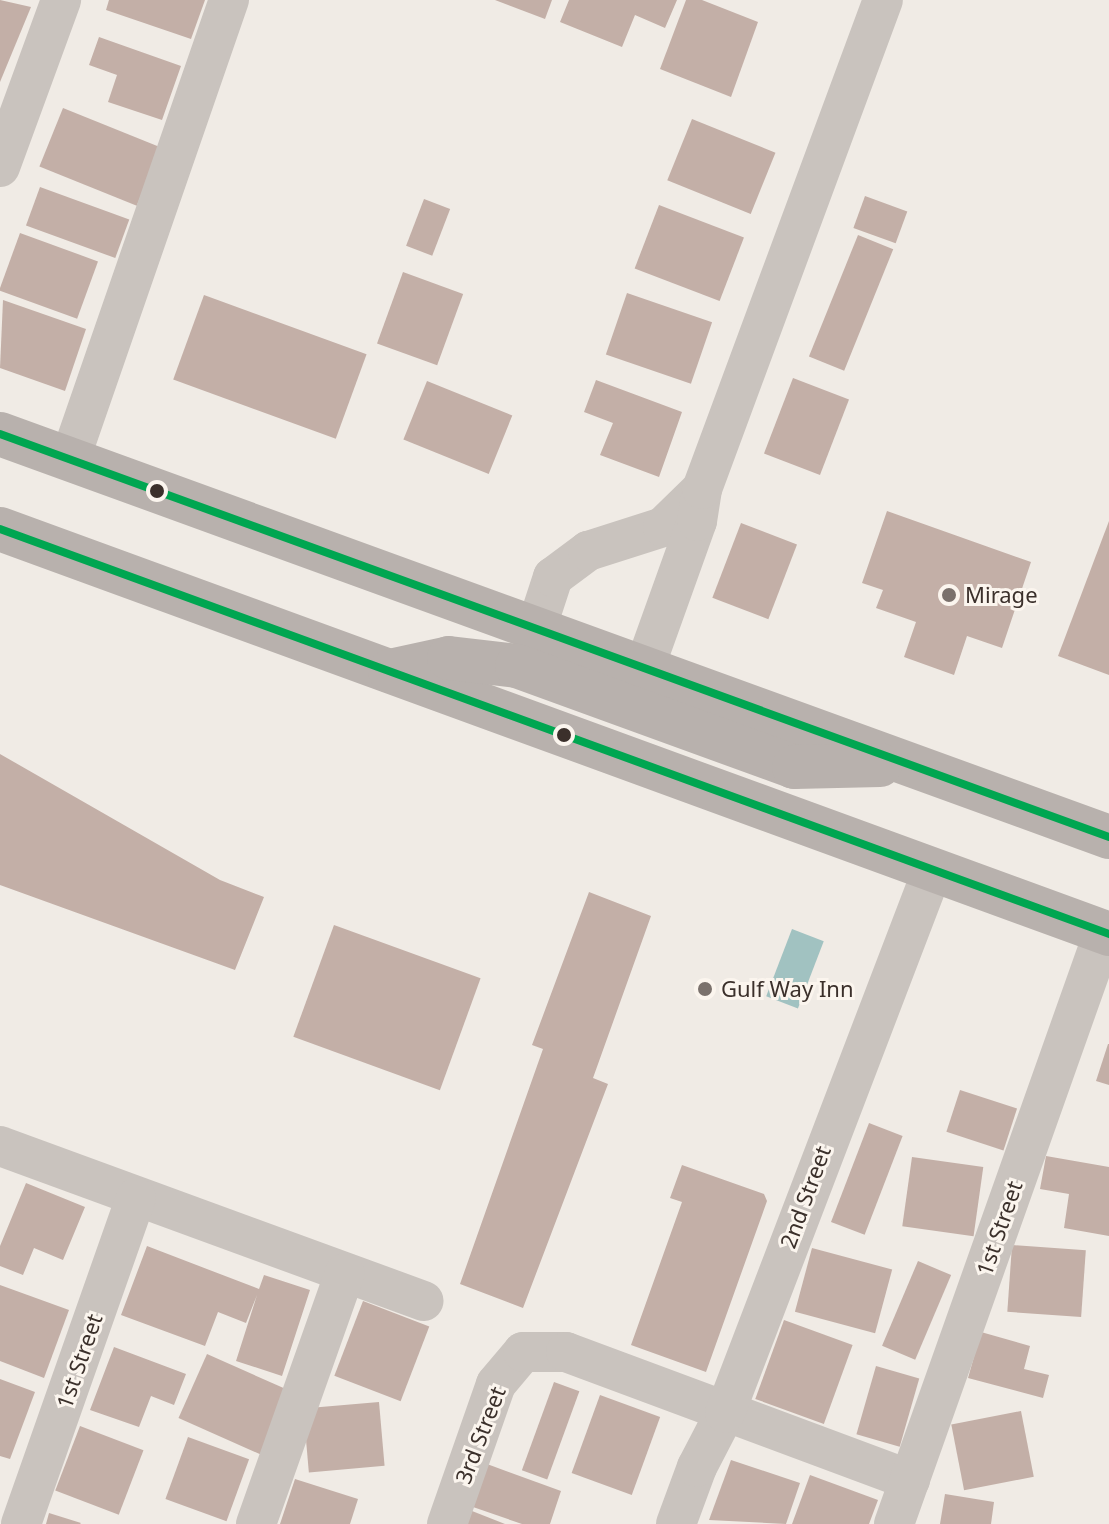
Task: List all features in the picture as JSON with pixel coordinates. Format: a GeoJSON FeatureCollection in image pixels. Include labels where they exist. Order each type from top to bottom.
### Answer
{"type":"FeatureCollection","features":[{"type":"Feature","properties":{"kind":"main road"},"geometry":{"type":"LineString","coordinates":[[0,434],[1109,837]]}},
{"type":"Feature","properties":{"kind":"main road"},"geometry":{"type":"LineString","coordinates":[[0,529],[1106,933]]}},
{"type":"Feature","properties":{"kind":"main road"},"geometry":{"type":"LineString","coordinates":[[390,671],[449,658],[517,666],[794,767],[911,764]]}},
{"type":"Feature","properties":{"kind":"street"},"geometry":{"type":"LineString","coordinates":[[0,167],[61,0]]}},
{"type":"Feature","properties":{"kind":"street"},"geometry":{"type":"LineString","coordinates":[[70,459],[229,0]]}},
{"type":"Feature","properties":{"kind":"street"},"geometry":{"type":"LineString","coordinates":[[644,669],[697,521],[702,489],[873,3]]}},
{"type":"Feature","properties":{"kind":"street"},"geometry":{"type":"LineString","coordinates":[[536,629],[553,577],[588,551],[663,527],[702,489]]}},
{"type":"Feature","properties":{"kind":"street","name":"2nd Street"},"geometry":{"type":"LineString","coordinates":[[676,1524],[697,1467],[725,1413],[933,869]]}},
{"type":"Feature","properties":{"kind":"street","name":"1st Street"},"geometry":{"type":"LineString","coordinates":[[894,1524],[1106,933]]}},
{"type":"Feature","properties":{"kind":"street"},"geometry":{"type":"LineString","coordinates":[[0,1146],[424,1301]]}},
{"type":"Feature","properties":{"kind":"street","name":"1st Street"},"geometry":{"type":"LineString","coordinates":[[21,1524],[136,1198]]}},
{"type":"Feature","properties":{"kind":"street"},"geometry":{"type":"LineString","coordinates":[[256,1524],[345,1273]]}},
{"type":"Feature","properties":{"kind":"street","name":"3rd Street"},"geometry":{"type":"LineString","coordinates":[[447,1524],[496,1384],[523,1352],[566,1352],[725,1413]]}},
{"type":"Feature","properties":{"kind":"street"},"geometry":{"type":"LineString","coordinates":[[725,1413],[910,1480]]}},
{"type":"Feature","properties":{"kind":"water"},"geometry":{"type":"Polygon","coordinates":[[[792,929],[824,941],[798,1008],[766,996],[792,929]]]}},
{"type":"Feature","properties":{"kind":"building"},"geometry":{"type":"Polygon","coordinates":[[[0,0],[31,7],[0,82],[0,0]]]}},
{"type":"Feature","properties":{"kind":"building"},"geometry":{"type":"Polygon","coordinates":[[[109,0],[205,0],[191,39],[106,10],[109,0]]]}},
{"type":"Feature","properties":{"kind":"building"},"geometry":{"type":"Polygon","coordinates":[[[495,0],[552,0],[545,19],[495,0]]]}},
{"type":"Feature","properties":{"kind":"building"},"geometry":{"type":"Polygon","coordinates":[[[569,0],[677,0],[665,28],[635,15],[622,47],[560,22],[569,0]]]}},
{"type":"Feature","properties":{"kind":"building"},"geometry":{"type":"Polygon","coordinates":[[[686,0],[702,0],[758,22],[731,97],[660,69],[686,0]]]}},
{"type":"Feature","properties":{"kind":"building"},"geometry":{"type":"Polygon","coordinates":[[[99,37],[181,66],[162,120],[108,102],[117,75],[89,65],[99,37]]]}},
{"type":"Feature","properties":{"kind":"building"},"geometry":{"type":"Polygon","coordinates":[[[63,108],[160,147],[137,206],[39,166],[63,108]]]}},
{"type":"Feature","properties":{"kind":"building"},"geometry":{"type":"Polygon","coordinates":[[[692,119],[775,153],[751,214],[667,180],[692,119]]]}},
{"type":"Feature","properties":{"kind":"building"},"geometry":{"type":"Polygon","coordinates":[[[40,187],[129,219],[115,258],[26,226],[40,187]]]}},
{"type":"Feature","properties":{"kind":"building"},"geometry":{"type":"Polygon","coordinates":[[[865,196],[907,211],[896,243],[853,228],[865,196]]]}},
{"type":"Feature","properties":{"kind":"building"},"geometry":{"type":"Polygon","coordinates":[[[424,199],[450,209],[432,256],[406,246],[424,199]]]}},
{"type":"Feature","properties":{"kind":"building"},"geometry":{"type":"Polygon","coordinates":[[[659,205],[744,238],[720,301],[635,268],[659,205]]]}},
{"type":"Feature","properties":{"kind":"building"},"geometry":{"type":"Polygon","coordinates":[[[20,233],[98,261],[77,319],[0,291],[20,233]]]}},
{"type":"Feature","properties":{"kind":"building"},"geometry":{"type":"Polygon","coordinates":[[[858,235],[893,249],[844,371],[809,356],[858,235]]]}},
{"type":"Feature","properties":{"kind":"building"},"geometry":{"type":"Polygon","coordinates":[[[403,272],[463,294],[437,365],[377,343],[403,272]]]}},
{"type":"Feature","properties":{"kind":"building"},"geometry":{"type":"Polygon","coordinates":[[[627,293],[712,322],[691,384],[606,354],[627,293]]]}},
{"type":"Feature","properties":{"kind":"building"},"geometry":{"type":"Polygon","coordinates":[[[204,295],[367,354],[336,439],[173,380],[204,295]]]}},
{"type":"Feature","properties":{"kind":"building"},"geometry":{"type":"Polygon","coordinates":[[[3,300],[86,329],[65,391],[0,368],[3,300]]]}},
{"type":"Feature","properties":{"kind":"building"},"geometry":{"type":"Polygon","coordinates":[[[793,378],[849,400],[820,475],[764,454],[793,378]]]}},
{"type":"Feature","properties":{"kind":"building"},"geometry":{"type":"Polygon","coordinates":[[[596,380],[682,412],[659,477],[600,455],[613,423],[584,412],[596,380]]]}},
{"type":"Feature","properties":{"kind":"building"},"geometry":{"type":"Polygon","coordinates":[[[427,381],[512,415],[489,474],[403,439],[427,381]]]}},
{"type":"Feature","properties":{"kind":"building"},"geometry":{"type":"Polygon","coordinates":[[[887,511],[1031,562],[1002,648],[967,636],[954,675],[904,657],[916,622],[876,608],[883,590],[862,583],[887,511]]]}},
{"type":"Feature","properties":{"kind":"building"},"geometry":{"type":"Polygon","coordinates":[[[1109,521],[1109,675],[1058,656],[1109,521]]]}},
{"type":"Feature","properties":{"kind":"building"},"geometry":{"type":"Polygon","coordinates":[[[741,523],[797,545],[768,619],[712,598],[741,523]]]}},
{"type":"Feature","properties":{"kind":"building"},"geometry":{"type":"Polygon","coordinates":[[[0,754],[220,880],[264,897],[235,970],[0,885],[0,754]]]}},
{"type":"Feature","properties":{"kind":"building"},"geometry":{"type":"Polygon","coordinates":[[[589,892],[651,916],[593,1078],[608,1084],[523,1308],[460,1284],[543,1049],[532,1045],[589,892]]]}},
{"type":"Feature","properties":{"kind":"building"},"geometry":{"type":"Polygon","coordinates":[[[334,925],[481,978],[440,1090],[293,1037],[334,925]]]}},
{"type":"Feature","properties":{"kind":"building"},"geometry":{"type":"Polygon","coordinates":[[[1109,1044],[1109,1085],[1096,1081],[1109,1044]]]}},
{"type":"Feature","properties":{"kind":"building"},"geometry":{"type":"Polygon","coordinates":[[[960,1090],[1017,1109],[1003,1150],[946,1132],[960,1090]]]}},
{"type":"Feature","properties":{"kind":"building"},"geometry":{"type":"Polygon","coordinates":[[[869,1123],[903,1136],[865,1235],[831,1222],[869,1123]]]}},
{"type":"Feature","properties":{"kind":"building"},"geometry":{"type":"Polygon","coordinates":[[[1046,1156],[1109,1167],[1109,1236],[1064,1228],[1069,1194],[1040,1189],[1046,1156]]]}},
{"type":"Feature","properties":{"kind":"building"},"geometry":{"type":"Polygon","coordinates":[[[912,1157],[983,1167],[974,1236],[902,1226],[912,1157]]]}},
{"type":"Feature","properties":{"kind":"building"},"geometry":{"type":"Polygon","coordinates":[[[682,1165],[764,1194],[767,1201],[706,1372],[631,1345],[682,1202],[670,1198],[682,1165]]]}},
{"type":"Feature","properties":{"kind":"building"},"geometry":{"type":"Polygon","coordinates":[[[26,1183],[85,1207],[63,1260],[34,1248],[23,1275],[0,1266],[0,1246],[26,1183]]]}},
{"type":"Feature","properties":{"kind":"building"},"geometry":{"type":"Polygon","coordinates":[[[1012,1245],[1086,1250],[1081,1317],[1007,1312],[1012,1245]]]}},
{"type":"Feature","properties":{"kind":"building"},"geometry":{"type":"Polygon","coordinates":[[[147,1246],[259,1289],[264,1275],[310,1290],[282,1376],[236,1361],[257,1295],[246,1323],[218,1312],[205,1346],[121,1315],[147,1246]]]}},
{"type":"Feature","properties":{"kind":"building"},"geometry":{"type":"Polygon","coordinates":[[[812,1248],[892,1269],[875,1333],[795,1312],[812,1248]]]}},
{"type":"Feature","properties":{"kind":"building"},"geometry":{"type":"Polygon","coordinates":[[[918,1261],[951,1275],[915,1360],[882,1346],[918,1261]]]}},
{"type":"Feature","properties":{"kind":"building"},"geometry":{"type":"Polygon","coordinates":[[[0,1285],[69,1310],[44,1378],[0,1361],[0,1285]]]}},
{"type":"Feature","properties":{"kind":"building"},"geometry":{"type":"Polygon","coordinates":[[[363,1301],[429,1326],[401,1401],[334,1376],[363,1301]]]}},
{"type":"Feature","properties":{"kind":"building"},"geometry":{"type":"Polygon","coordinates":[[[784,1320],[853,1345],[824,1424],[755,1399],[784,1320]]]}},
{"type":"Feature","properties":{"kind":"building"},"geometry":{"type":"Polygon","coordinates":[[[981,1332],[1030,1346],[1024,1369],[1049,1375],[1043,1398],[968,1378],[981,1332]]]}},
{"type":"Feature","properties":{"kind":"building"},"geometry":{"type":"Polygon","coordinates":[[[114,1347],[186,1374],[174,1405],[151,1396],[139,1427],[90,1410],[114,1347]]]}},
{"type":"Feature","properties":{"kind":"building"},"geometry":{"type":"Polygon","coordinates":[[[207,1354],[289,1391],[261,1455],[179,1418],[207,1354]]]}},
{"type":"Feature","properties":{"kind":"building"},"geometry":{"type":"Polygon","coordinates":[[[876,1366],[919,1378],[900,1447],[856,1434],[876,1366]]]}},
{"type":"Feature","properties":{"kind":"building"},"geometry":{"type":"Polygon","coordinates":[[[0,1379],[35,1392],[10,1459],[0,1456],[0,1379]]]}},
{"type":"Feature","properties":{"kind":"building"},"geometry":{"type":"Polygon","coordinates":[[[554,1382],[579,1391],[547,1480],[522,1470],[554,1382]]]}},
{"type":"Feature","properties":{"kind":"building"},"geometry":{"type":"Polygon","coordinates":[[[600,1395],[660,1417],[632,1495],[572,1473],[600,1395]]]}},
{"type":"Feature","properties":{"kind":"building"},"geometry":{"type":"Polygon","coordinates":[[[379,1402],[385,1466],[309,1472],[303,1409],[379,1402]]]}},
{"type":"Feature","properties":{"kind":"building"},"geometry":{"type":"Polygon","coordinates":[[[1021,1411],[1034,1477],[964,1490],[951,1425],[1021,1411]]]}},
{"type":"Feature","properties":{"kind":"building"},"geometry":{"type":"Polygon","coordinates":[[[80,1426],[143,1450],[119,1515],[55,1490],[80,1426]]]}},
{"type":"Feature","properties":{"kind":"building"},"geometry":{"type":"Polygon","coordinates":[[[188,1437],[249,1459],[227,1521],[165,1499],[188,1437]]]}},
{"type":"Feature","properties":{"kind":"building"},"geometry":{"type":"Polygon","coordinates":[[[731,1460],[800,1483],[786,1524],[709,1520],[731,1460]]]}},
{"type":"Feature","properties":{"kind":"building"},"geometry":{"type":"Polygon","coordinates":[[[487,1464],[561,1491],[550,1524],[522,1524],[473,1507],[487,1464]]]}},
{"type":"Feature","properties":{"kind":"building"},"geometry":{"type":"Polygon","coordinates":[[[810,1475],[878,1500],[869,1524],[792,1524],[810,1475]]]}},
{"type":"Feature","properties":{"kind":"building"},"geometry":{"type":"Polygon","coordinates":[[[295,1479],[358,1499],[350,1524],[280,1524],[295,1479]]]}},
{"type":"Feature","properties":{"kind":"building"},"geometry":{"type":"Polygon","coordinates":[[[945,1494],[994,1502],[991,1524],[940,1524],[945,1494]]]}},
{"type":"Feature","properties":{"kind":"building"},"geometry":{"type":"Polygon","coordinates":[[[472,1511],[505,1524],[467,1524],[472,1511]]]}},
{"type":"Feature","properties":{"kind":"building"},"geometry":{"type":"Polygon","coordinates":[[[49,1513],[81,1523],[46,1524],[49,1513]]]}},
{"type":"Feature","properties":{"kind":"transit line"},"geometry":{"type":"LineString","coordinates":[[0,434],[1109,837]]}},
{"type":"Feature","properties":{"kind":"transit line"},"geometry":{"type":"LineString","coordinates":[[0,529],[1109,934]]}},
{"type":"Feature","properties":{"kind":"place","name":"Mirage"},"geometry":{"type":"Point","coordinates":[949,595]}},
{"type":"Feature","properties":{"kind":"place","name":"Gulf Way Inn"},"geometry":{"type":"Point","coordinates":[705,989]}}]}
